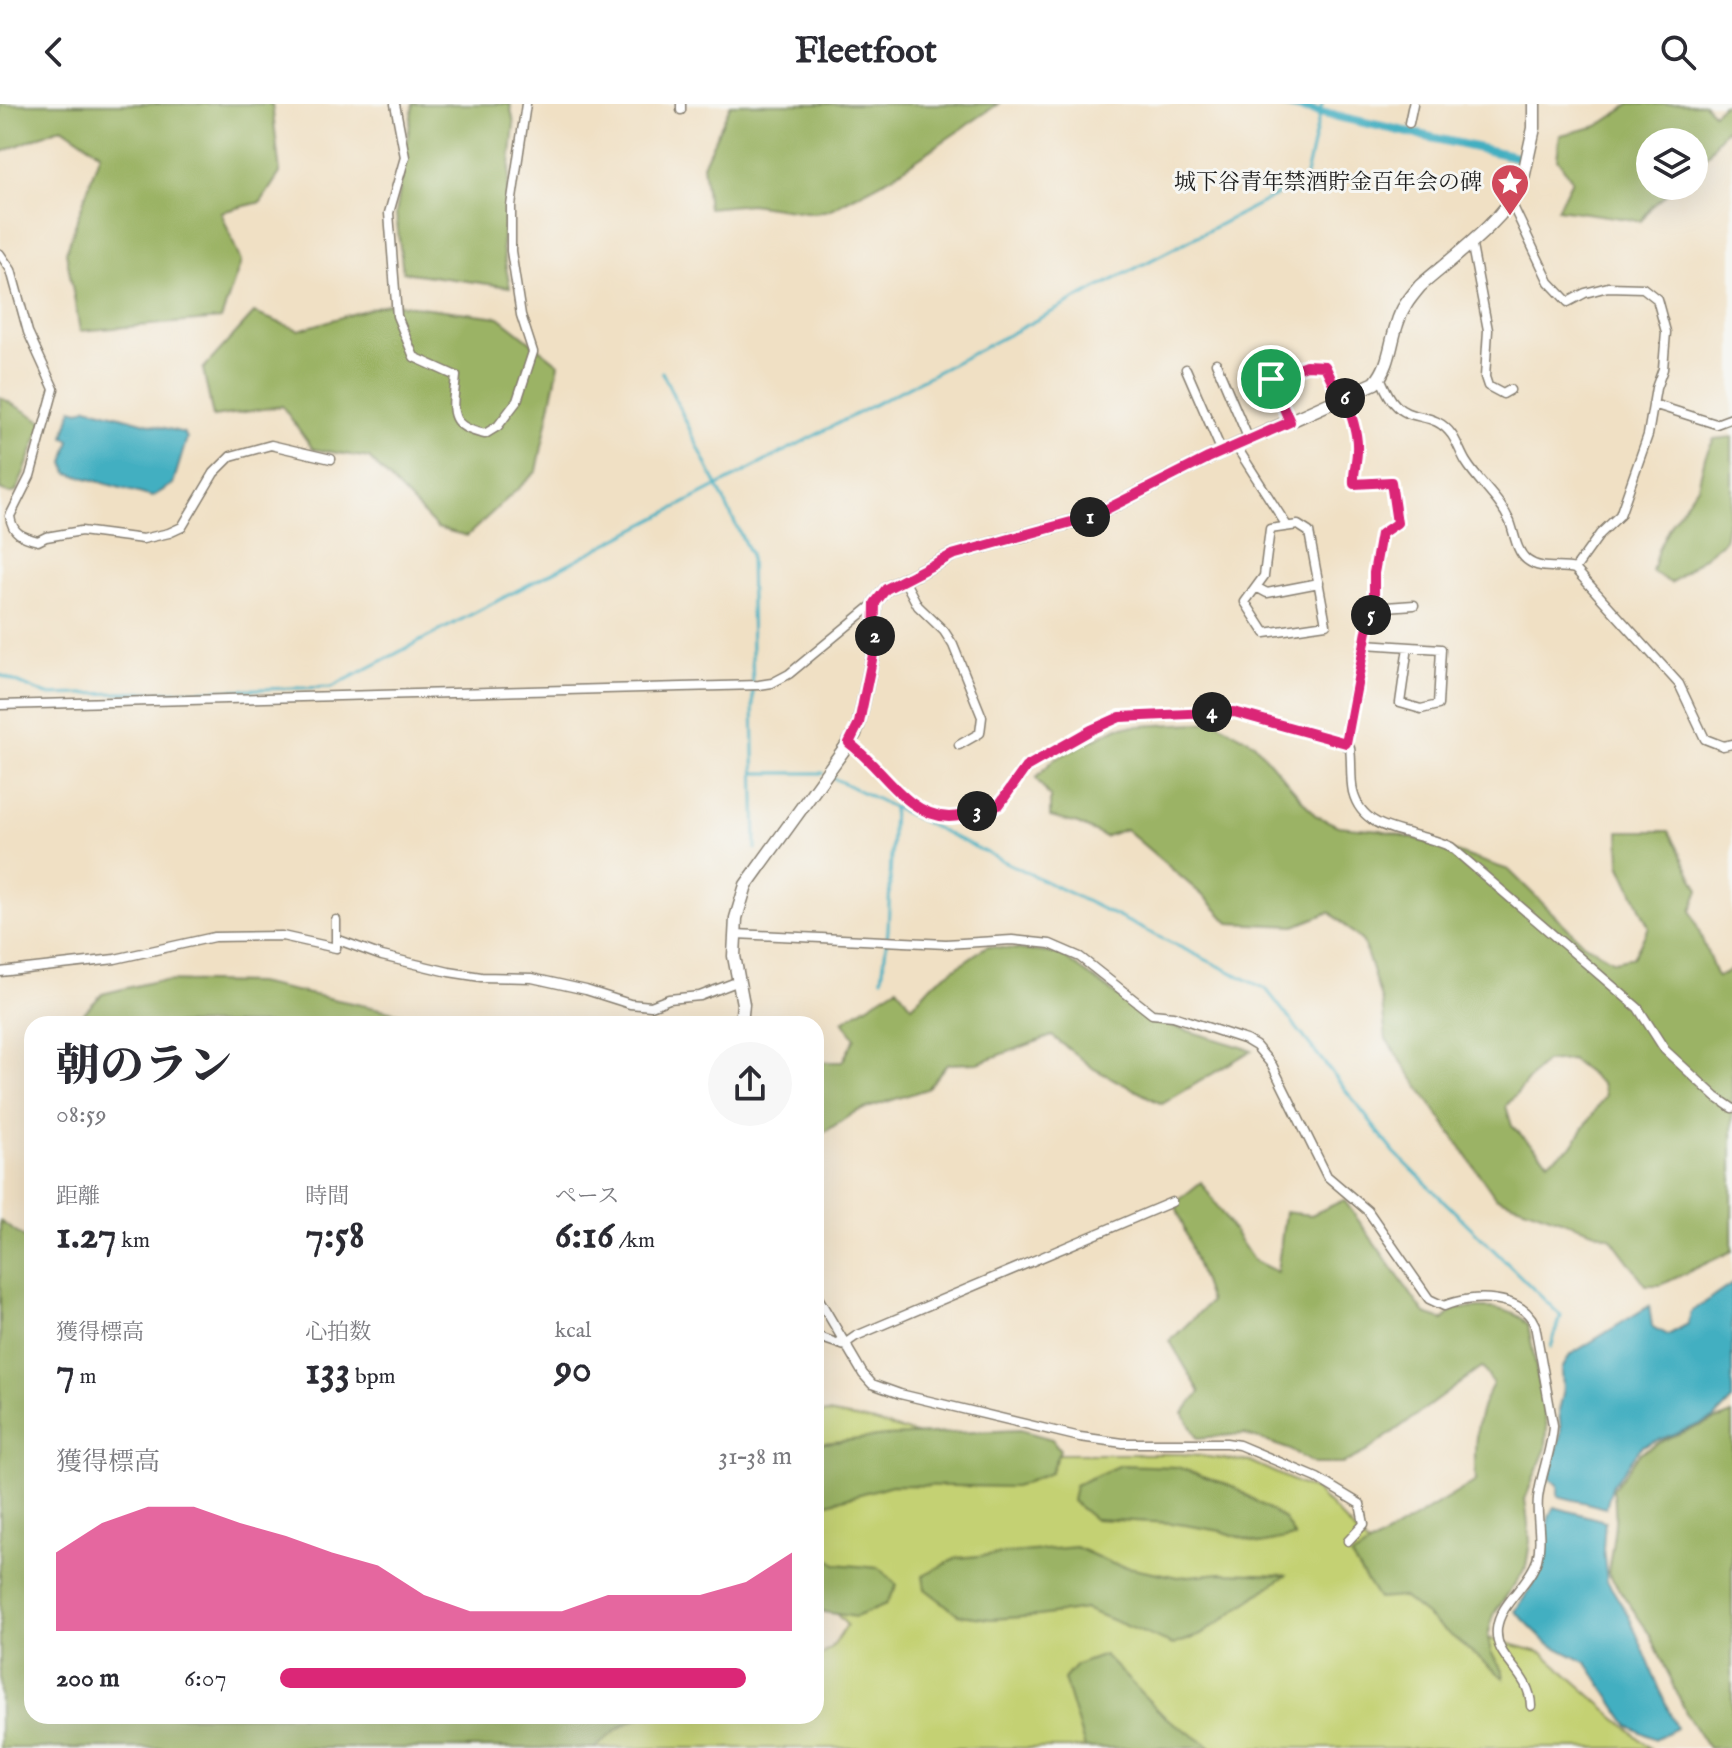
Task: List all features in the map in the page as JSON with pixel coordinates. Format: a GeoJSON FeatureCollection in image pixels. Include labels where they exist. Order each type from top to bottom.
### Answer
{"type":"FeatureCollection","features":[{"type":"Feature","properties":{"kind":"street"},"geometry":{"type":"LineString","coordinates":[[395,104],[405,157],[389,213],[397,316],[414,357],[456,376],[451,408],[453,417],[464,427],[485,434],[498,426],[517,401],[533,352],[521,315],[511,251],[513,192],[526,104]]}},
{"type":"Feature","properties":{"kind":"street"},"geometry":{"type":"LineString","coordinates":[[1409,123],[1413,104]]}},
{"type":"Feature","properties":{"kind":"street"},"geometry":{"type":"LineString","coordinates":[[0,705],[772,683],[789,674],[875,603],[886,589],[952,555],[1093,516],[1222,452],[1366,388],[1380,377],[1387,366],[1397,323],[1408,300],[1511,202],[1522,183],[1534,128],[1534,104]]}},
{"type":"Feature","properties":{"kind":"street"},"geometry":{"type":"LineString","coordinates":[[1511,202],[1549,282],[1568,302],[1585,293],[1608,287],[1643,288],[1657,299],[1666,332],[1663,369],[1645,445],[1620,515],[1600,534],[1575,569]]}},
{"type":"Feature","properties":{"kind":"street"},"geometry":{"type":"LineString","coordinates":[[1471,241],[1488,330],[1485,377],[1488,386],[1495,392],[1503,394],[1510,390]]}},
{"type":"Feature","properties":{"kind":"street"},"geometry":{"type":"LineString","coordinates":[[0,254],[11,270],[28,332],[54,389],[30,476],[10,516],[13,530],[21,536],[38,541],[81,531],[143,539],[169,533],[182,527],[214,473],[231,456],[271,445],[331,459]]}},
{"type":"Feature","properties":{"kind":"street"},"geometry":{"type":"LineString","coordinates":[[1216,363],[1242,443],[1287,526]]}},
{"type":"Feature","properties":{"kind":"street"},"geometry":{"type":"LineString","coordinates":[[1290,422],[1271,379],[1306,365],[1325,366],[1353,420],[1357,450],[1353,468],[1354,484],[1391,482],[1397,523],[1381,534],[1372,608],[1346,743],[1351,756],[1353,791],[1360,808],[1381,827],[1420,834],[1451,847],[1638,1008],[1665,1050],[1732,1108]]}},
{"type":"Feature","properties":{"kind":"street"},"geometry":{"type":"LineString","coordinates":[[1186,369],[1222,452]]}},
{"type":"Feature","properties":{"kind":"street"},"geometry":{"type":"LineString","coordinates":[[1380,377],[1393,403],[1402,411],[1443,424],[1466,463],[1501,505],[1525,558],[1539,566],[1575,569],[1679,684],[1705,739],[1723,746],[1732,744]]}},
{"type":"Feature","properties":{"kind":"street"},"geometry":{"type":"LineString","coordinates":[[1653,404],[1716,424],[1732,418]]}},
{"type":"Feature","properties":{"kind":"street"},"geometry":{"type":"LineString","coordinates":[[1298,525],[1309,532],[1319,583],[1326,624],[1265,633],[1245,602],[1264,576],[1270,529],[1298,525]]}},
{"type":"Feature","properties":{"kind":"street"},"geometry":{"type":"LineString","coordinates":[[904,580],[918,606],[944,631],[953,645],[982,717],[980,733],[959,745]]}},
{"type":"Feature","properties":{"kind":"street"},"geometry":{"type":"LineString","coordinates":[[1256,587],[1267,593],[1319,583]]}},
{"type":"Feature","properties":{"kind":"street"},"geometry":{"type":"LineString","coordinates":[[742,1016],[743,1004],[734,956],[736,918],[746,885],[849,743],[859,723],[874,650],[875,603]]}},
{"type":"Feature","properties":{"kind":"street"},"geometry":{"type":"LineString","coordinates":[[1372,608],[1414,605]]}},
{"type":"Feature","properties":{"kind":"street"},"geometry":{"type":"LineString","coordinates":[[1365,644],[1441,649],[1438,705],[1421,709],[1400,703],[1408,647]]}},
{"type":"Feature","properties":{"kind":"street"},"geometry":{"type":"LineString","coordinates":[[849,743],[868,757],[908,803],[922,810],[953,817],[999,805],[1026,767],[1120,717],[1234,712],[1346,743]]}},
{"type":"Feature","properties":{"kind":"street"},"geometry":{"type":"LineString","coordinates":[[0,972],[92,963],[214,937],[282,936],[336,948],[336,920]]}},
{"type":"Feature","properties":{"kind":"street"},"geometry":{"type":"LineString","coordinates":[[735,934],[946,944],[1012,940],[1050,944],[1080,957],[1152,1014],[1173,1016],[1256,1046],[1272,1065],[1327,1176],[1368,1211],[1429,1299],[1444,1306],[1458,1300],[1489,1300],[1521,1306],[1531,1314],[1553,1425],[1552,1441],[1538,1500],[1540,1546],[1530,1576],[1501,1616],[1497,1628],[1498,1644],[1530,1691],[1531,1706]]}},
{"type":"Feature","properties":{"kind":"street"},"geometry":{"type":"LineString","coordinates":[[336,939],[382,956],[449,972],[481,977],[532,978],[630,1004],[651,1006],[669,999],[700,996],[739,981]]}},
{"type":"Feature","properties":{"kind":"street"},"geometry":{"type":"LineString","coordinates":[[847,1345],[856,1336],[1172,1202]]}},
{"type":"Feature","properties":{"kind":"street"},"geometry":{"type":"LineString","coordinates":[[824,1307],[872,1384],[925,1401],[1080,1437],[1123,1443],[1239,1445],[1317,1478],[1360,1504],[1364,1524],[1348,1541]]}},
{"type":"Feature","properties":{"kind":"street"},"geometry":{"type":"LineString","coordinates":[[824,1338],[847,1345]]}},
{"type":"Feature","properties":{"kind":"green space"},"geometry":{"type":"Polygon","coordinates":[[[0,104],[272,104],[280,173],[261,202],[221,212],[241,262],[221,319],[80,331],[66,252],[100,153],[62,127],[0,153],[0,104]]]}},
{"type":"Feature","properties":{"kind":"green space"},"geometry":{"type":"Polygon","coordinates":[[[413,104],[510,104],[514,124],[502,247],[510,287],[403,272],[396,214],[413,104]]]}},
{"type":"Feature","properties":{"kind":"green space"},"geometry":{"type":"Polygon","coordinates":[[[731,104],[998,104],[891,177],[829,210],[813,213],[750,204],[708,208],[703,165],[731,104]]]}},
{"type":"Feature","properties":{"kind":"green space"},"geometry":{"type":"Polygon","coordinates":[[[1631,104],[1704,104],[1713,113],[1723,104],[1732,104],[1732,132],[1725,129],[1708,154],[1708,128],[1636,128],[1636,200],[1660,200],[1641,221],[1557,209],[1572,180],[1557,159],[1560,135],[1598,126],[1631,104]]]}},
{"type":"Feature","properties":{"kind":"green space"},"geometry":{"type":"Polygon","coordinates":[[[388,303],[499,317],[559,364],[537,471],[467,536],[437,528],[369,458],[313,449],[282,406],[213,417],[203,369],[254,313],[299,330],[388,303]]]}},
{"type":"Feature","properties":{"kind":"green space"},"geometry":{"type":"Polygon","coordinates":[[[0,397],[44,422],[16,492],[10,494],[0,490],[0,397]]]}},
{"type":"Feature","properties":{"kind":"green space"},"geometry":{"type":"Polygon","coordinates":[[[1732,437],[1732,496],[1724,541],[1671,583],[1652,572],[1658,549],[1671,523],[1698,486],[1705,457],[1714,439],[1732,437]]]}},
{"type":"Feature","properties":{"kind":"green space"},"geometry":{"type":"Polygon","coordinates":[[[1217,722],[1254,743],[1315,815],[1338,826],[1381,830],[1509,870],[1583,943],[1614,961],[1633,957],[1649,927],[1620,864],[1619,831],[1669,831],[1699,890],[1691,911],[1717,977],[1732,969],[1732,1251],[1661,1285],[1646,1285],[1610,1237],[1495,1197],[1386,1039],[1382,1002],[1363,942],[1330,912],[1295,926],[1229,923],[1208,900],[1125,829],[1105,837],[1078,824],[1050,817],[1050,797],[1036,778],[1053,760],[1118,727],[1217,722]],[[1571,1060],[1544,1062],[1506,1106],[1512,1126],[1548,1161],[1571,1147],[1605,1096],[1602,1084],[1571,1060]]]}},
{"type":"Feature","properties":{"kind":"green space"},"geometry":{"type":"Polygon","coordinates":[[[987,946],[1059,954],[1152,1020],[1252,1050],[1162,1104],[1094,1069],[1052,1036],[978,1063],[947,1064],[927,1089],[855,1112],[824,1133],[824,1062],[842,1062],[855,1038],[843,1021],[897,987],[912,1006],[932,984],[987,946]]]}},
{"type":"Feature","properties":{"kind":"green space"},"geometry":{"type":"Polygon","coordinates":[[[156,981],[257,983],[414,1016],[81,1016],[102,994],[156,981]]]}},
{"type":"Feature","properties":{"kind":"green space"},"geometry":{"type":"Polygon","coordinates":[[[1201,1182],[1253,1260],[1277,1272],[1285,1212],[1311,1215],[1344,1200],[1425,1314],[1443,1320],[1455,1309],[1494,1309],[1512,1313],[1528,1324],[1547,1427],[1546,1448],[1525,1499],[1530,1541],[1526,1568],[1493,1615],[1488,1637],[1491,1652],[1504,1672],[1504,1678],[1403,1597],[1378,1599],[1351,1557],[1476,1481],[1477,1431],[1482,1407],[1493,1384],[1482,1367],[1366,1452],[1342,1464],[1314,1464],[1288,1449],[1244,1434],[1197,1438],[1183,1413],[1200,1392],[1170,1341],[1210,1302],[1175,1203],[1201,1182]]]}},
{"type":"Feature","properties":{"kind":"green space"},"geometry":{"type":"Polygon","coordinates":[[[0,1221],[24,1238],[24,1724],[626,1724],[595,1748],[0,1748],[0,1221]]]}},
{"type":"Feature","properties":{"kind":"green space"},"geometry":{"type":"Polygon","coordinates":[[[824,1413],[875,1422],[984,1454],[1181,1454],[1251,1462],[1316,1491],[1388,1566],[1469,1633],[1543,1653],[1650,1748],[575,1748],[596,1724],[824,1724],[824,1654],[847,1625],[824,1601],[824,1413]]]}},
{"type":"Feature","properties":{"kind":"green space"},"geometry":{"type":"Polygon","coordinates":[[[1732,1414],[1732,1748],[1708,1748],[1687,1715],[1651,1636],[1608,1573],[1615,1520],[1613,1489],[1641,1452],[1670,1437],[1732,1414]]]}},
{"type":"Feature","properties":{"kind":"green space"},"geometry":{"type":"Polygon","coordinates":[[[1020,1430],[1052,1439],[1060,1450],[1050,1473],[1015,1487],[892,1485],[824,1505],[824,1443],[885,1436],[1020,1430]]]}},
{"type":"Feature","properties":{"kind":"green space"},"geometry":{"type":"Polygon","coordinates":[[[1120,1465],[1177,1467],[1232,1486],[1284,1519],[1295,1537],[1260,1544],[1221,1531],[1172,1523],[1094,1519],[1072,1501],[1075,1485],[1120,1465]]]}},
{"type":"Feature","properties":{"kind":"green space"},"geometry":{"type":"Polygon","coordinates":[[[1076,1547],[1113,1564],[1178,1577],[1221,1573],[1286,1575],[1201,1635],[1173,1645],[1085,1609],[991,1619],[959,1615],[925,1589],[923,1575],[957,1558],[1076,1547]]]}},
{"type":"Feature","properties":{"kind":"green space"},"geometry":{"type":"Polygon","coordinates":[[[824,1554],[836,1564],[879,1568],[897,1585],[886,1604],[856,1617],[824,1612],[824,1554]]]}},
{"type":"Feature","properties":{"kind":"green space"},"geometry":{"type":"Polygon","coordinates":[[[1104,1655],[1164,1716],[1212,1748],[1085,1748],[1064,1679],[1076,1665],[1104,1655]]]}},
{"type":"Feature","properties":{"kind":"water"},"geometry":{"type":"Polygon","coordinates":[[[87,407],[184,433],[187,438],[173,484],[152,497],[68,473],[64,463],[70,440],[64,437],[72,409],[80,411],[87,407]]]}},
{"type":"Feature","properties":{"kind":"water"},"geometry":{"type":"Polygon","coordinates":[[[1732,1284],[1732,1400],[1714,1419],[1642,1446],[1612,1486],[1606,1508],[1558,1496],[1558,1485],[1550,1478],[1561,1433],[1562,1369],[1570,1355],[1649,1306],[1652,1326],[1668,1335],[1688,1324],[1691,1312],[1732,1284]]]}},
{"type":"Feature","properties":{"kind":"water"},"geometry":{"type":"Polygon","coordinates":[[[1554,1507],[1605,1521],[1603,1549],[1607,1581],[1630,1618],[1676,1728],[1655,1739],[1629,1726],[1587,1663],[1546,1642],[1515,1611],[1540,1571],[1545,1556],[1549,1518],[1554,1507]]]}},
{"type":"Feature","properties":{"kind":"waterway"},"geometry":{"type":"LineString","coordinates":[[1282,104],[1518,157]]}},
{"type":"Feature","properties":{"kind":"waterway"},"geometry":{"type":"LineString","coordinates":[[0,675],[47,695],[332,687],[1305,180],[1322,104]]}},
{"type":"Feature","properties":{"kind":"waterway"},"geometry":{"type":"LineString","coordinates":[[662,372],[750,554],[756,849]]}},
{"type":"Feature","properties":{"kind":"waterway"},"geometry":{"type":"LineString","coordinates":[[755,773],[823,773]]}},
{"type":"Feature","properties":{"kind":"waterway"},"geometry":{"type":"LineString","coordinates":[[829,776],[1266,989],[1395,1153],[1561,1316],[1551,1347]]}},
{"type":"Feature","properties":{"kind":"waterway"},"geometry":{"type":"LineString","coordinates":[[882,978],[888,930],[893,807]]}},
{"type":"Feature","properties":{"kind":"place","name":"城下谷青年禁酒貯金百年会の碑"},"geometry":{"type":"Point","coordinates":[1510,217]}},
{"type":"Feature","properties":{"kind":"route"},"geometry":{"type":"LineString","coordinates":[[1306,365],[1325,366],[1341,400],[1345,398],[1353,420],[1357,450],[1353,468],[1354,484],[1391,482],[1397,523],[1381,534],[1374,573],[1374,594],[1346,743],[1234,712],[1120,717],[1026,767],[999,805],[953,817],[922,810],[908,803],[868,757],[849,743],[859,723],[874,650],[874,612],[879,596],[886,589],[952,555],[1093,516],[1208,458],[1290,422],[1271,379],[1306,365]]}}]}
